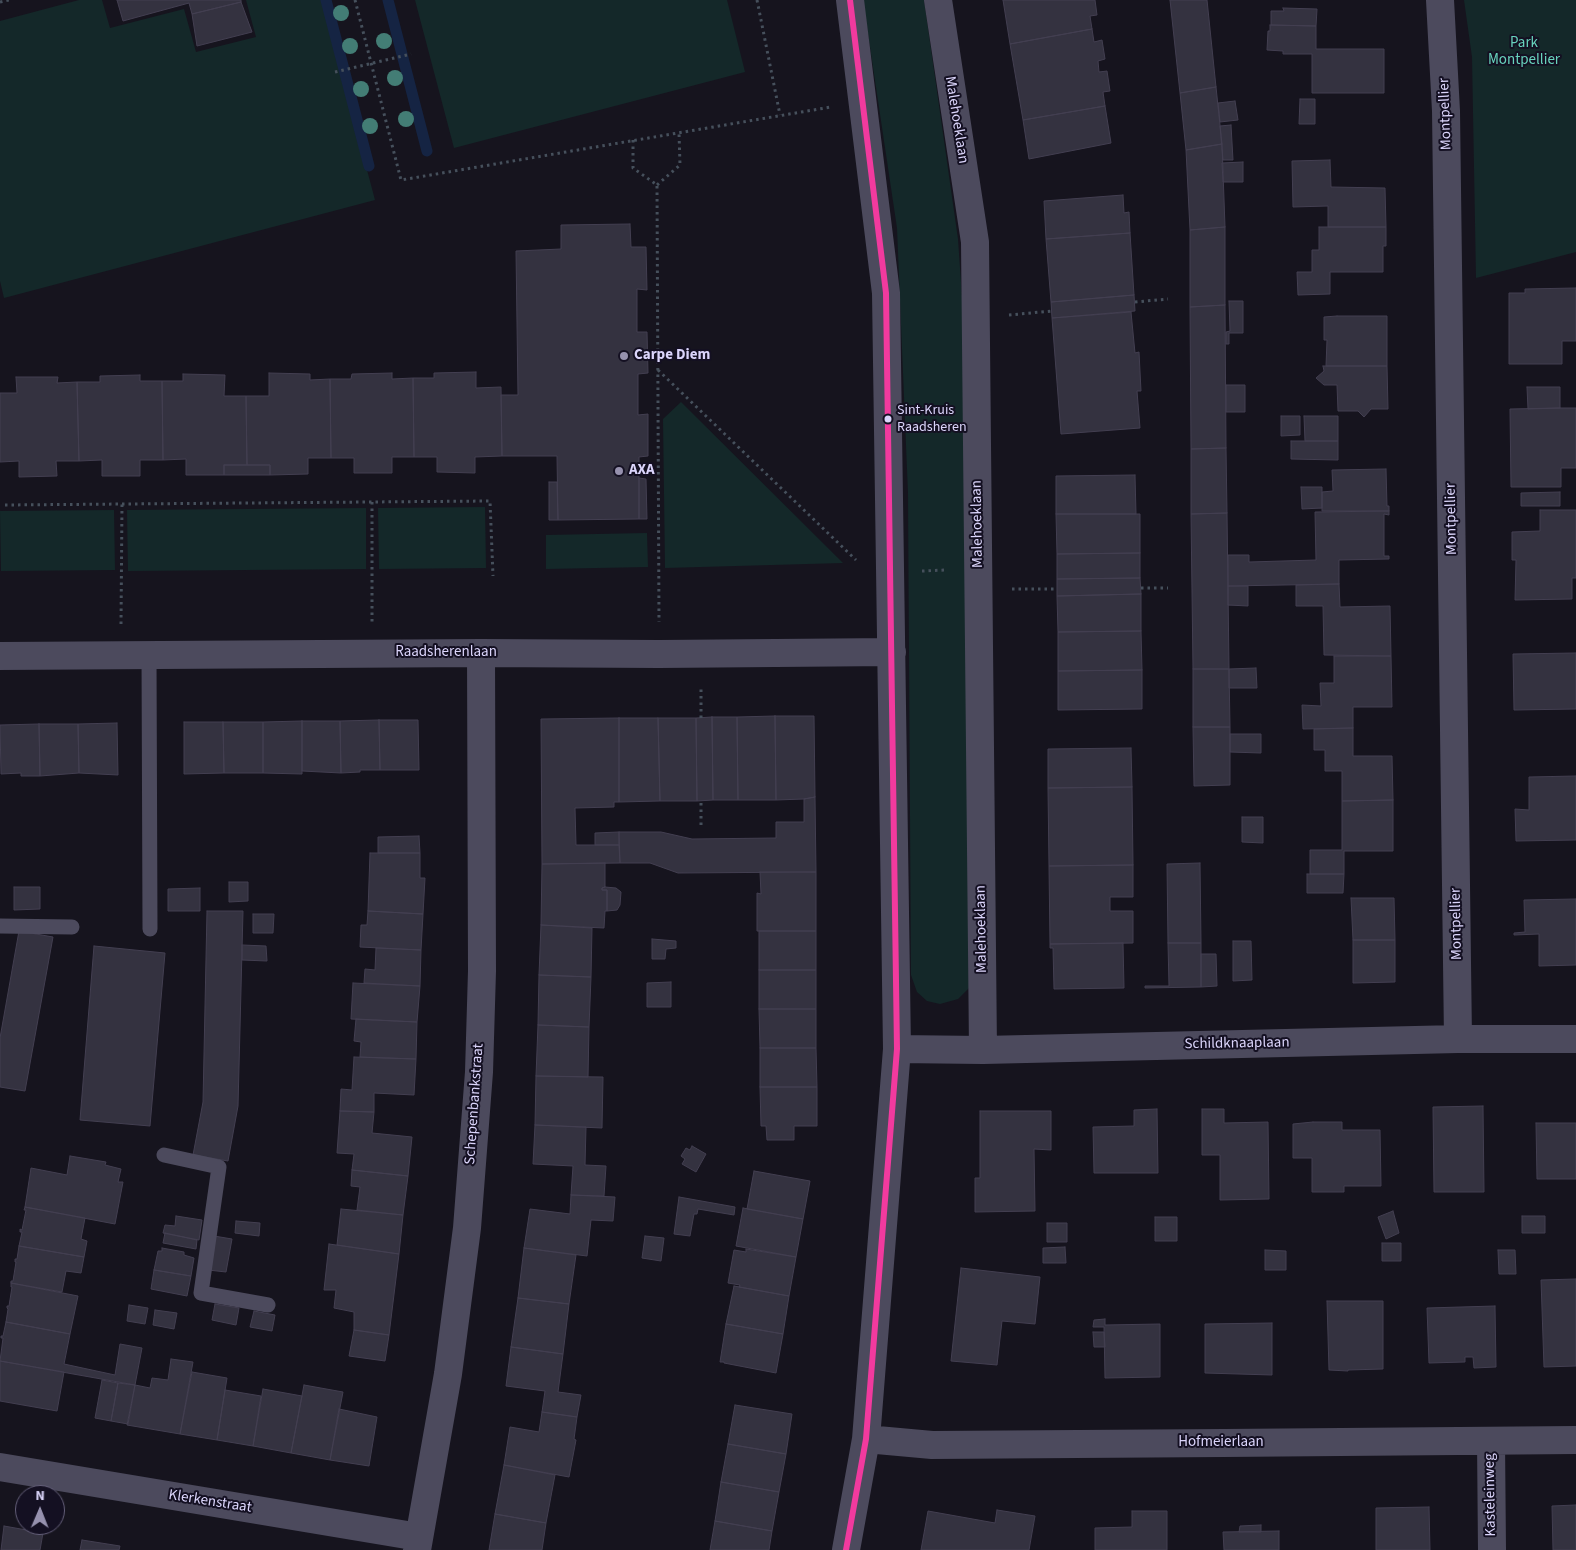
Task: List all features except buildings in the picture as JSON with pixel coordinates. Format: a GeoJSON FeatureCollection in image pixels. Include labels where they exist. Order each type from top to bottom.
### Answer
{"type":"FeatureCollection","features":[{"type":"Feature","properties":{"kind":"street"},"geometry":{"type":"LineString","coordinates":[[846,1550],[866,1439],[897,1049],[886,293],[850,0]]}},
{"type":"Feature","properties":{"kind":"street","name":"Malehoeklaan"},"geometry":{"type":"LineString","coordinates":[[938,0],[975,242],[984,1050]]}},
{"type":"Feature","properties":{"kind":"street","name":"Montpellier"},"geometry":{"type":"LineString","coordinates":[[1440,0],[1446,111],[1458,1039]]}},
{"type":"Feature","properties":{"kind":"street","name":"Raadsherenlaan"},"geometry":{"type":"LineString","coordinates":[[0,656],[892,652]]}},
{"type":"Feature","properties":{"kind":"street","name":"Schepenbankstraat"},"geometry":{"type":"LineString","coordinates":[[418,1543],[448,1374],[467,1228],[479,1072],[482,971],[481,653]]}},
{"type":"Feature","properties":{"kind":"street","name":"Schildknaaplaan"},"geometry":{"type":"LineString","coordinates":[[897,1049],[984,1050],[1458,1039],[1576,1039]]}},
{"type":"Feature","properties":{"kind":"street","name":"Hofmeierlaan"},"geometry":{"type":"LineString","coordinates":[[866,1439],[932,1445],[1576,1440]]}},
{"type":"Feature","properties":{"kind":"street","name":"Kasteleinweg"},"geometry":{"type":"LineString","coordinates":[[1491,1441],[1492,1550]]}},
{"type":"Feature","properties":{"kind":"street","name":"Klerkenstraat"},"geometry":{"type":"LineString","coordinates":[[0,1467],[418,1543]]}},
{"type":"Feature","properties":{"kind":"lane"},"geometry":{"type":"LineString","coordinates":[[149,655],[150,929]]}},
{"type":"Feature","properties":{"kind":"lane"},"geometry":{"type":"LineString","coordinates":[[0,926],[72,927]]}},
{"type":"Feature","properties":{"kind":"lane"},"geometry":{"type":"LineString","coordinates":[[164,1155],[219,1167],[201,1293],[268,1305]]}},
{"type":"Feature","properties":{"kind":"path"},"geometry":{"type":"LineString","coordinates":[[0,2],[9,0]]}},
{"type":"Feature","properties":{"kind":"path"},"geometry":{"type":"LineString","coordinates":[[355,0],[401,180],[863,101]]}},
{"type":"Feature","properties":{"kind":"path"},"geometry":{"type":"LineString","coordinates":[[757,0],[780,115]]}},
{"type":"Feature","properties":{"kind":"path"},"geometry":{"type":"LineString","coordinates":[[335,72],[411,54]]}},
{"type":"Feature","properties":{"kind":"path"},"geometry":{"type":"LineString","coordinates":[[657,185],[680,166],[679,133]]}},
{"type":"Feature","properties":{"kind":"path"},"geometry":{"type":"LineString","coordinates":[[632,140],[633,168],[657,185]]}},
{"type":"Feature","properties":{"kind":"path"},"geometry":{"type":"LineString","coordinates":[[657,185],[659,654]]}},
{"type":"Feature","properties":{"kind":"path"},"geometry":{"type":"LineString","coordinates":[[1135,302],[1168,299]]}},
{"type":"Feature","properties":{"kind":"path"},"geometry":{"type":"LineString","coordinates":[[976,319],[1052,311]]}},
{"type":"Feature","properties":{"kind":"path"},"geometry":{"type":"LineString","coordinates":[[658,370],[868,571],[1057,589]]}},
{"type":"Feature","properties":{"kind":"path"},"geometry":{"type":"LineString","coordinates":[[5,505],[490,501],[492,576]]}},
{"type":"Feature","properties":{"kind":"path"},"geometry":{"type":"LineString","coordinates":[[372,502],[372,654]]}},
{"type":"Feature","properties":{"kind":"path"},"geometry":{"type":"LineString","coordinates":[[120,655],[122,504]]}},
{"type":"Feature","properties":{"kind":"path"},"geometry":{"type":"LineString","coordinates":[[1141,588],[1168,588]]}},
{"type":"Feature","properties":{"kind":"path"},"geometry":{"type":"LineString","coordinates":[[701,801],[701,825]]}},
{"type":"Feature","properties":{"kind":"green space"},"geometry":{"type":"Polygon","coordinates":[[[79,0],[102,0],[110,28],[184,9],[196,52],[256,37],[246,0],[322,0],[375,200],[4,298],[0,281],[0,21],[79,0]]]}},
{"type":"Feature","properties":{"kind":"green space"},"geometry":{"type":"Polygon","coordinates":[[[415,0],[727,0],[745,72],[454,148],[415,0]]]}},
{"type":"Feature","properties":{"kind":"green space"},"geometry":{"type":"Polygon","coordinates":[[[863,0],[924,0],[958,239],[967,369],[969,988],[958,999],[940,1004],[927,1001],[917,992],[911,975],[908,493],[897,228],[863,0]]]}},
{"type":"Feature","properties":{"kind":"green space","name":"Park Montpellier"},"geometry":{"type":"Polygon","coordinates":[[[1464,0],[1576,0],[1576,252],[1476,278],[1472,57],[1464,0]]]}},
{"type":"Feature","properties":{"kind":"green space"},"geometry":{"type":"Polygon","coordinates":[[[681,402],[843,563],[665,568],[663,419],[681,402]]]}},
{"type":"Feature","properties":{"kind":"green space"},"geometry":{"type":"Polygon","coordinates":[[[485,507],[486,568],[379,569],[378,508],[485,507]]]}},
{"type":"Feature","properties":{"kind":"green space"},"geometry":{"type":"Polygon","coordinates":[[[366,508],[366,569],[128,571],[127,510],[366,508]]]}},
{"type":"Feature","properties":{"kind":"green space"},"geometry":{"type":"Polygon","coordinates":[[[114,510],[115,570],[1,571],[0,511],[114,510]]]}},
{"type":"Feature","properties":{"kind":"green space"},"geometry":{"type":"Polygon","coordinates":[[[647,533],[648,567],[546,569],[546,535],[647,533]]]}},
{"type":"Feature","properties":{"kind":"waterway"},"geometry":{"type":"LineString","coordinates":[[326,0],[369,166]]}},
{"type":"Feature","properties":{"kind":"waterway"},"geometry":{"type":"LineString","coordinates":[[388,0],[427,151]]}},
{"type":"Feature","properties":{"kind":"transit line"},"geometry":{"type":"LineString","coordinates":[[846,1550],[866,1439],[897,1049],[886,293],[850,0]]}},
{"type":"Feature","properties":{"kind":"place","name":"Carpe Diem"},"geometry":{"type":"Point","coordinates":[624,356]}},
{"type":"Feature","properties":{"kind":"place","name":"Sint-Kruis Raadsheren"},"geometry":{"type":"Point","coordinates":[888,419]}},
{"type":"Feature","properties":{"kind":"place","name":"AXA"},"geometry":{"type":"Point","coordinates":[619,471]}}]}
